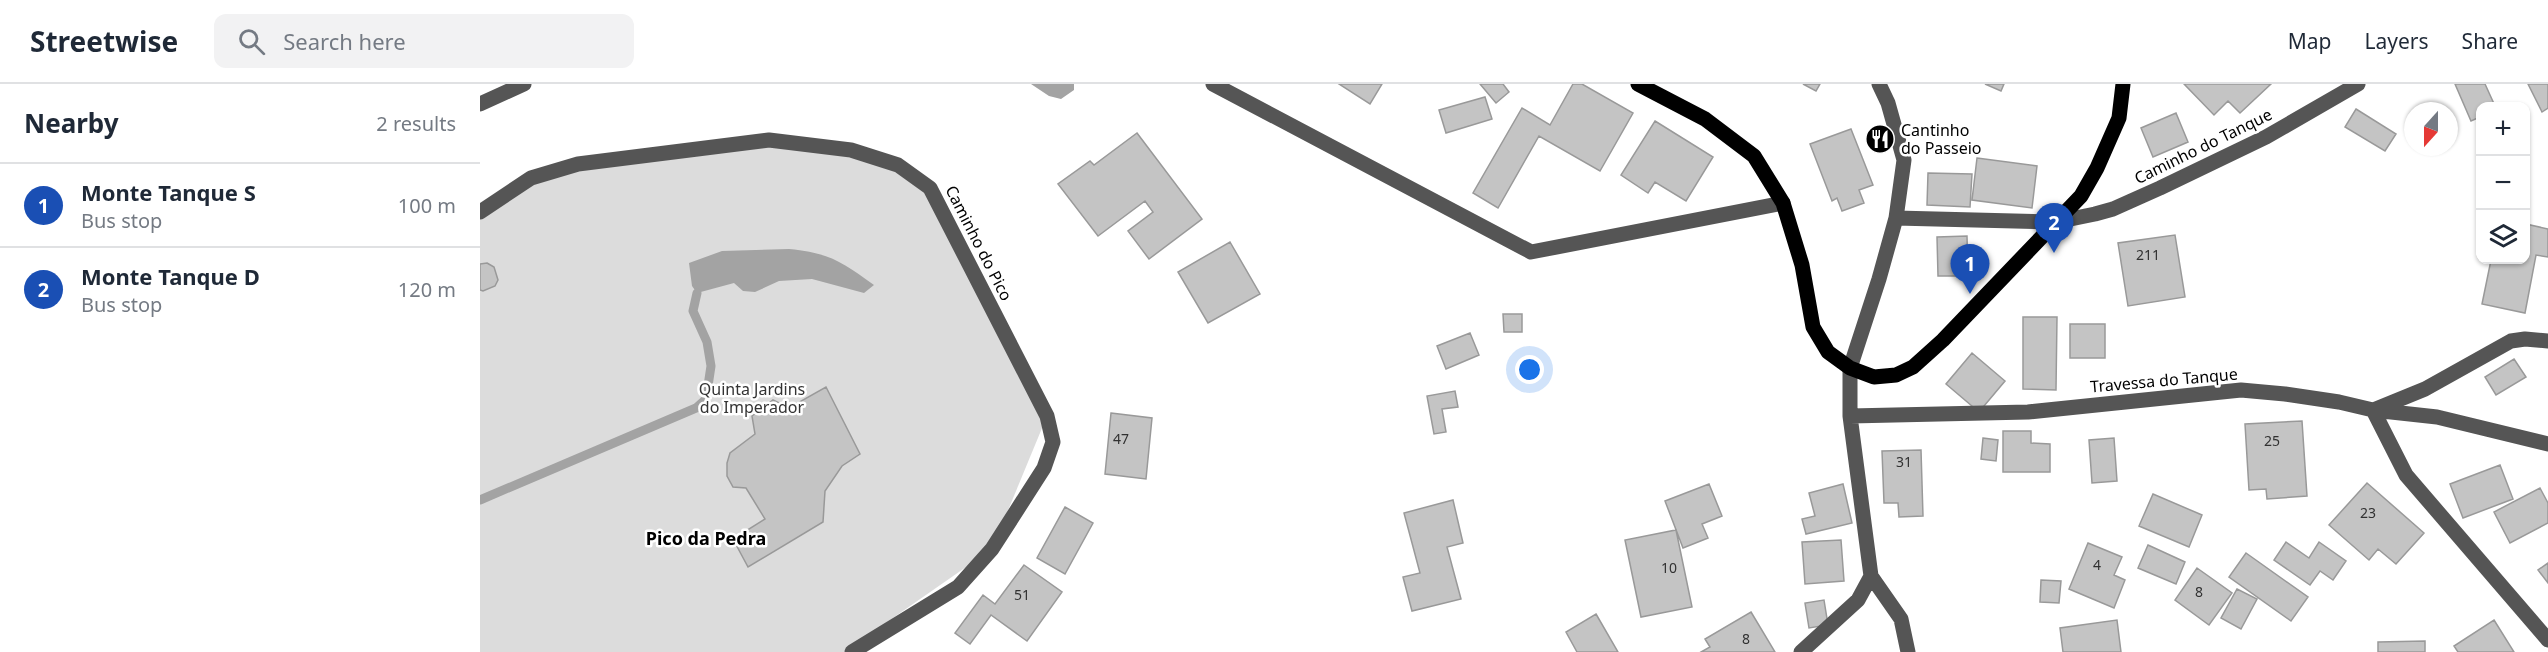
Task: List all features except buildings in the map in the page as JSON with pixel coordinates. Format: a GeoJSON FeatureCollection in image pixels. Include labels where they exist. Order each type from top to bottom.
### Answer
{"type":"FeatureCollection","features":[{"type":"Feature","properties":{"kind":"main road"},"geometry":{"type":"LineString","coordinates":[[1638,84],[1705,119],[1754,156],[1783,203],[1802,265],[1814,327],[1828,352],[1850,368],[1874,377],[1896,375],[1912,367],[1943,340],[2081,196],[2097,168],[2119,118],[2123,84]]}},
{"type":"Feature","properties":{"kind":"street"},"geometry":{"type":"LineString","coordinates":[[480,104],[524,84]]}},
{"type":"Feature","properties":{"kind":"street"},"geometry":{"type":"LineString","coordinates":[[1213,84],[1531,252],[1783,203]]}},
{"type":"Feature","properties":{"kind":"street"},"geometry":{"type":"LineString","coordinates":[[1879,84],[1888,103],[1904,160],[1896,218],[1850,368],[1850,416],[1871,576],[1901,619],[1908,652]]}},
{"type":"Feature","properties":{"kind":"street","name":"Caminho do Tanque"},"geometry":{"type":"LineString","coordinates":[[1896,218],[2056,222],[2113,208],[2160,188],[2266,136],[2358,84]]}},
{"type":"Feature","properties":{"kind":"street","name":"Caminho do Pico"},"geometry":{"type":"LineString","coordinates":[[480,212],[531,178],[578,164],[769,140],[851,150],[898,165],[930,188],[1047,416],[1053,442],[1044,468],[992,549],[958,587],[852,652]]}},
{"type":"Feature","properties":{"kind":"street"},"geometry":{"type":"LineString","coordinates":[[2548,341],[2525,339],[2511,341],[2425,389],[2373,410],[2406,475],[2548,640]]}},
{"type":"Feature","properties":{"kind":"street","name":"Travessa do Tanque"},"geometry":{"type":"LineString","coordinates":[[1850,416],[2028,412],[2241,390],[2328,400],[2373,410],[2437,417],[2548,444]]}},
{"type":"Feature","properties":{"kind":"street"},"geometry":{"type":"LineString","coordinates":[[1801,652],[1858,600],[1871,576]]}},
{"type":"Feature","properties":{"kind":"green space","name":"Quinta Jardins do Imperador"},"geometry":{"type":"Polygon","coordinates":[[[769,140],[851,150],[930,188],[1047,416],[992,549],[844,652],[480,652],[480,212],[531,178],[769,140]]]}},
{"type":"Feature","properties":{"kind":"shaded area"},"geometry":{"type":"Polygon","coordinates":[[[1031,84],[1074,84],[1074,90],[1061,99],[1049,96],[1031,84]]]}},
{"type":"Feature","properties":{"kind":"shaded area"},"geometry":{"type":"Polygon","coordinates":[[[789,249],[815,253],[835,260],[874,285],[864,293],[812,279],[779,281],[755,292],[743,291],[734,283],[697,293],[692,286],[689,263],[722,251],[789,249]]]}},
{"type":"Feature","properties":{"kind":"waterway"},"geometry":{"type":"LineString","coordinates":[[480,500],[696,408],[706,399],[711,366],[707,342],[693,311],[697,293]]}},
{"type":"Feature","properties":{"kind":"place","name":"Cantinho do Passeio"},"geometry":{"type":"Point","coordinates":[1880,139]}},
{"type":"Feature","properties":{"kind":"place","name":"Monte Tanque D"},"geometry":{"type":"Point","coordinates":[2054,253]}},
{"type":"Feature","properties":{"kind":"place","name":"Monte Tanque S"},"geometry":{"type":"Point","coordinates":[1970,294]}},
{"type":"Feature","properties":{"kind":"district","name":"Pico da Pedra"},"geometry":{"type":"Point","coordinates":[706,538]}}]}
